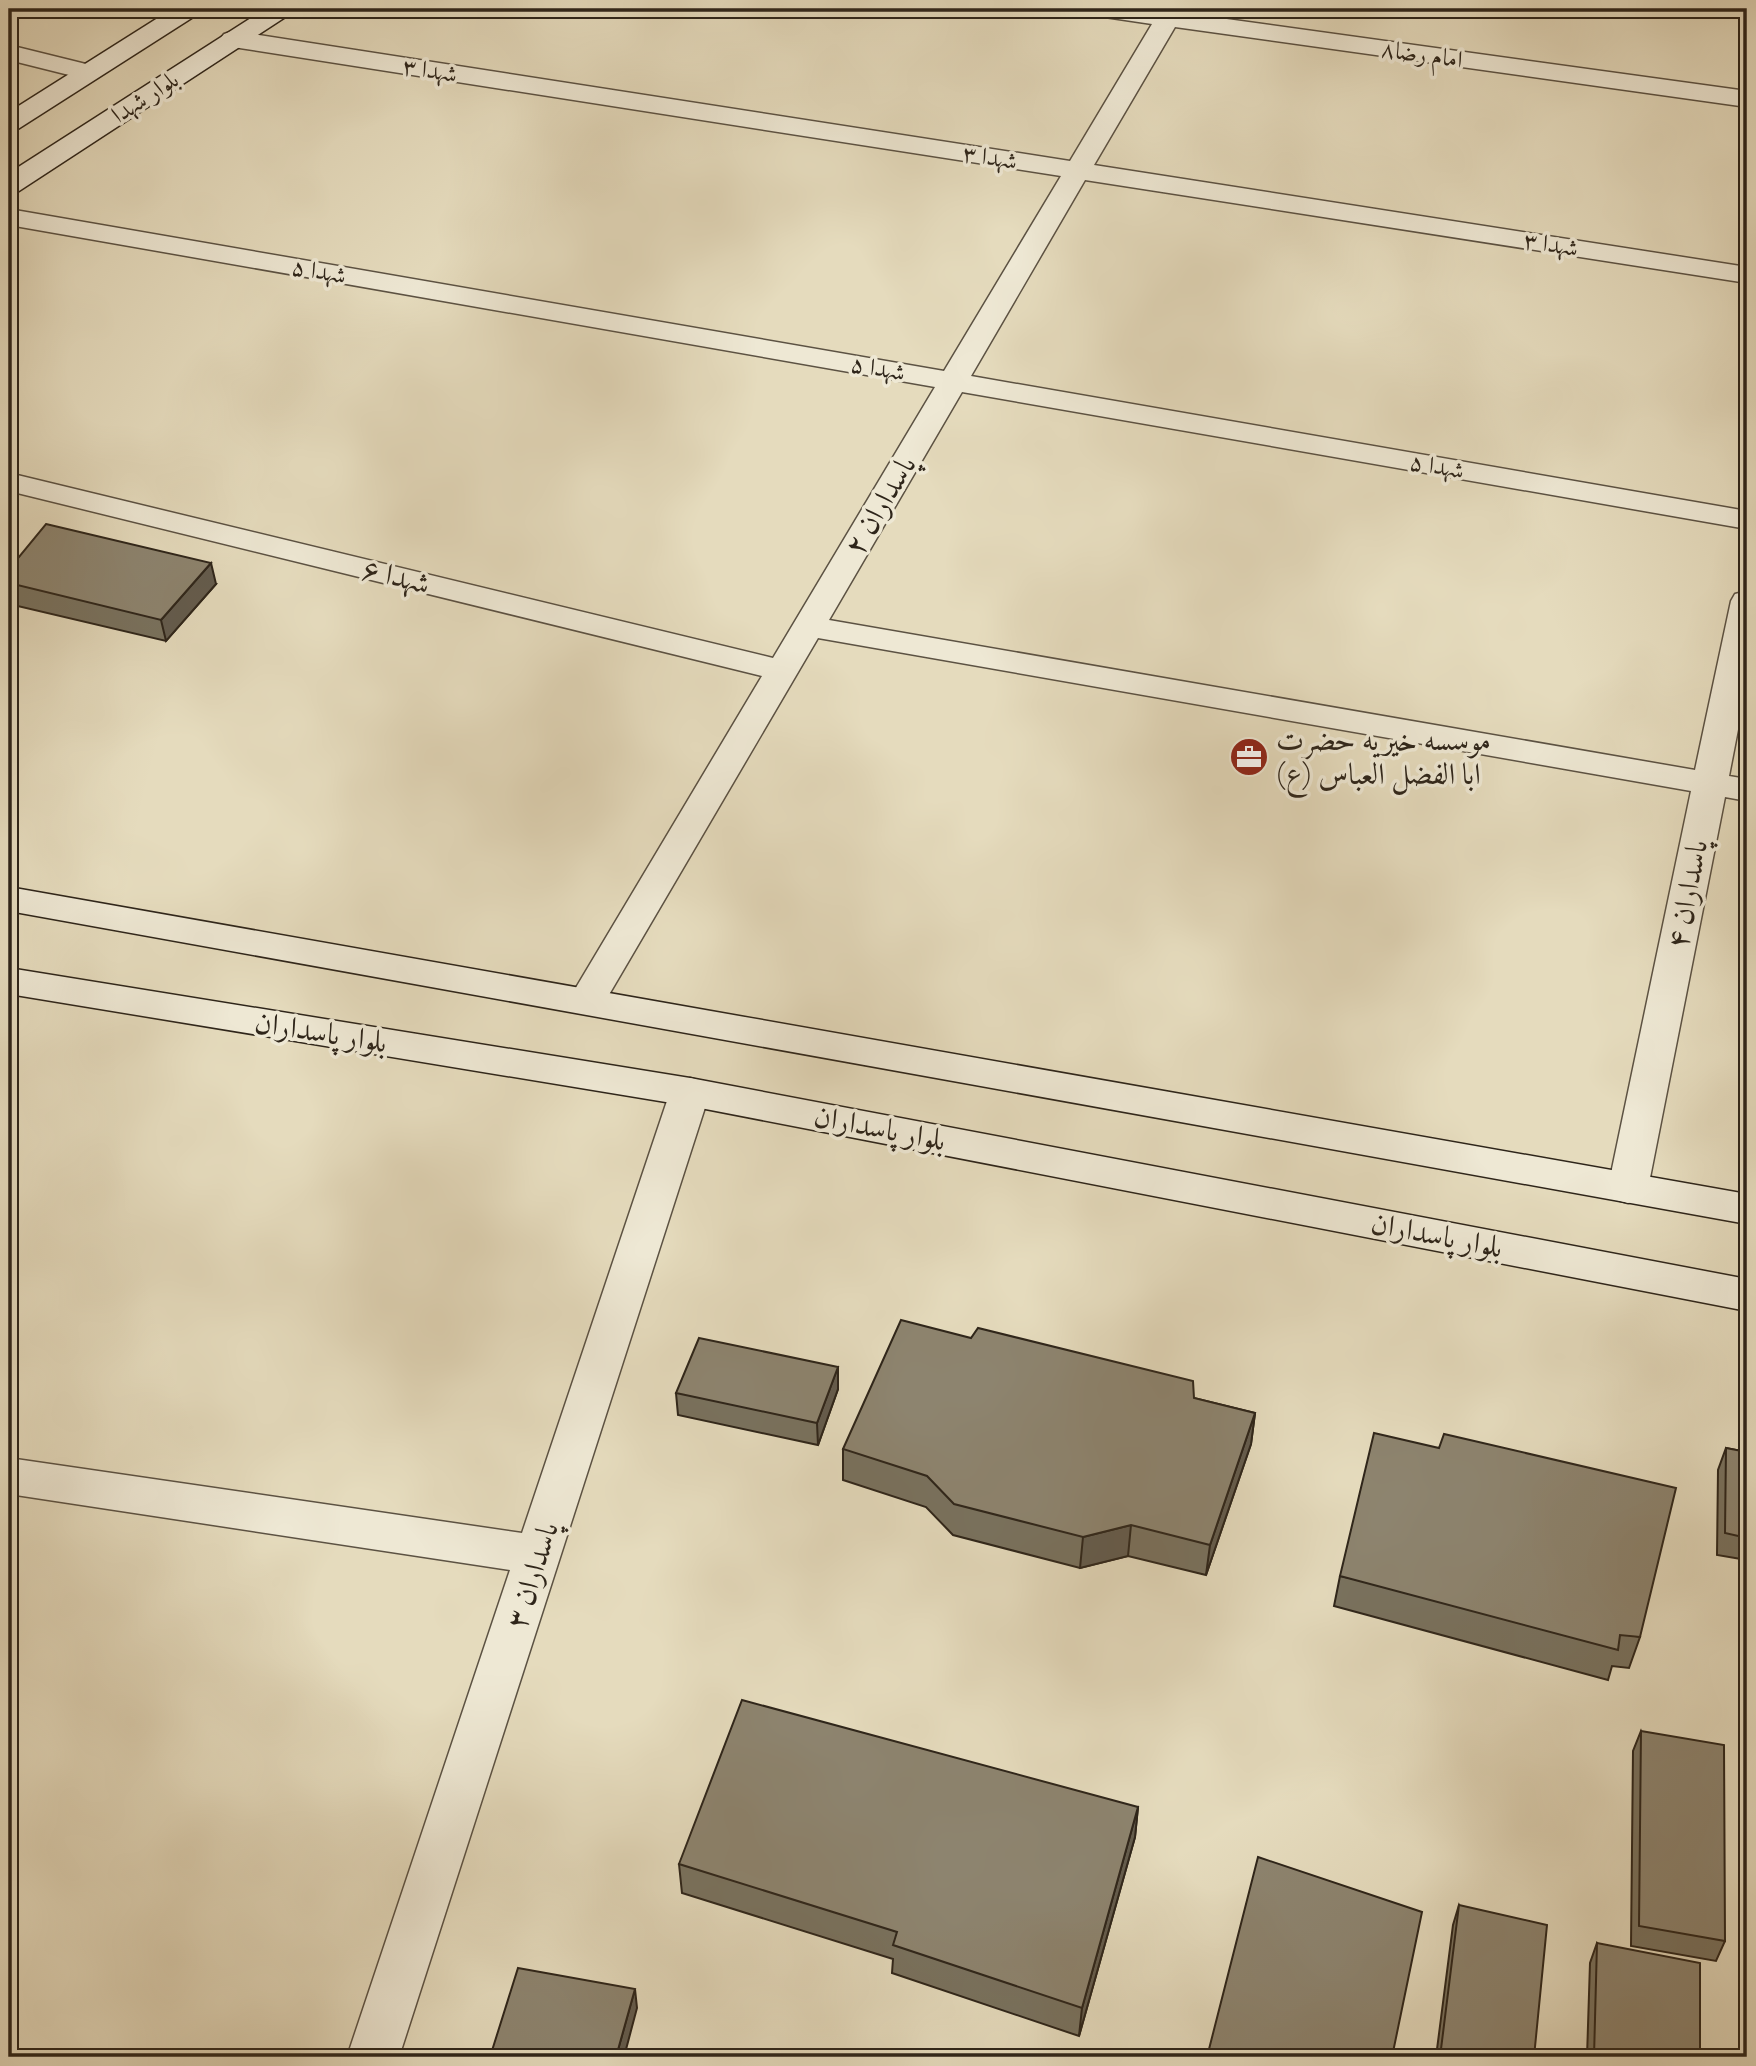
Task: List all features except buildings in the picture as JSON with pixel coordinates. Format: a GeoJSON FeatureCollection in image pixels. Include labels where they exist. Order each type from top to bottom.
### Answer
{"type":"FeatureCollection","features":[{"type":"Feature","properties":{"kind":"street","name":"بلوار شهدا"},"geometry":{"type":"LineString","coordinates":[[9,123],[189,9]]}},
{"type":"Feature","properties":{"kind":"street","name":"بلوار شهدا"},"geometry":{"type":"LineString","coordinates":[[9,186],[281,9]]}},
{"type":"Feature","properties":{"kind":"street","name":"امام رضا۸"},"geometry":{"type":"LineString","coordinates":[[1098,9],[1170,14],[1747,100]]}},
{"type":"Feature","properties":{"kind":"street","name":"پاسداران ۲"},"geometry":{"type":"LineString","coordinates":[[587,1001],[1170,14]]}},
{"type":"Feature","properties":{"kind":"street","name":"شهدا ۳"},"geometry":{"type":"LineString","coordinates":[[233,39],[1747,275]]}},
{"type":"Feature","properties":{"kind":"street"},"geometry":{"type":"LineString","coordinates":[[9,52],[89,72]]}},
{"type":"Feature","properties":{"kind":"street","name":"شهدا ۵"},"geometry":{"type":"LineString","coordinates":[[9,217],[1747,520]]}},
{"type":"Feature","properties":{"kind":"street","name":"شهدا ۶"},"geometry":{"type":"LineString","coordinates":[[9,482],[782,671]]}},
{"type":"Feature","properties":{"kind":"street","name":"پاسداران ۴"},"geometry":{"type":"LineString","coordinates":[[1628,1188],[1747,601]]}},
{"type":"Feature","properties":{"kind":"street"},"geometry":{"type":"LineString","coordinates":[[808,626],[1747,790]]}},
{"type":"Feature","properties":{"kind":"street"},"geometry":{"type":"LineString","coordinates":[[9,899],[1747,1209]]}},
{"type":"Feature","properties":{"kind":"street","name":"بلوار پاسداران"},"geometry":{"type":"LineString","coordinates":[[9,981],[690,1092],[1747,1295]]}},
{"type":"Feature","properties":{"kind":"street","name":"پاسداران ۳"},"geometry":{"type":"LineString","coordinates":[[373,2057],[690,1092]]}},
{"type":"Feature","properties":{"kind":"street"},"geometry":{"type":"LineString","coordinates":[[9,1476],[539,1555]]}},
{"type":"Feature","properties":{"kind":"place","name":"موسسه خیریه حضرت ابا الفضل العباس (ع)"},"geometry":{"type":"Point","coordinates":[1249,757]}}]}
